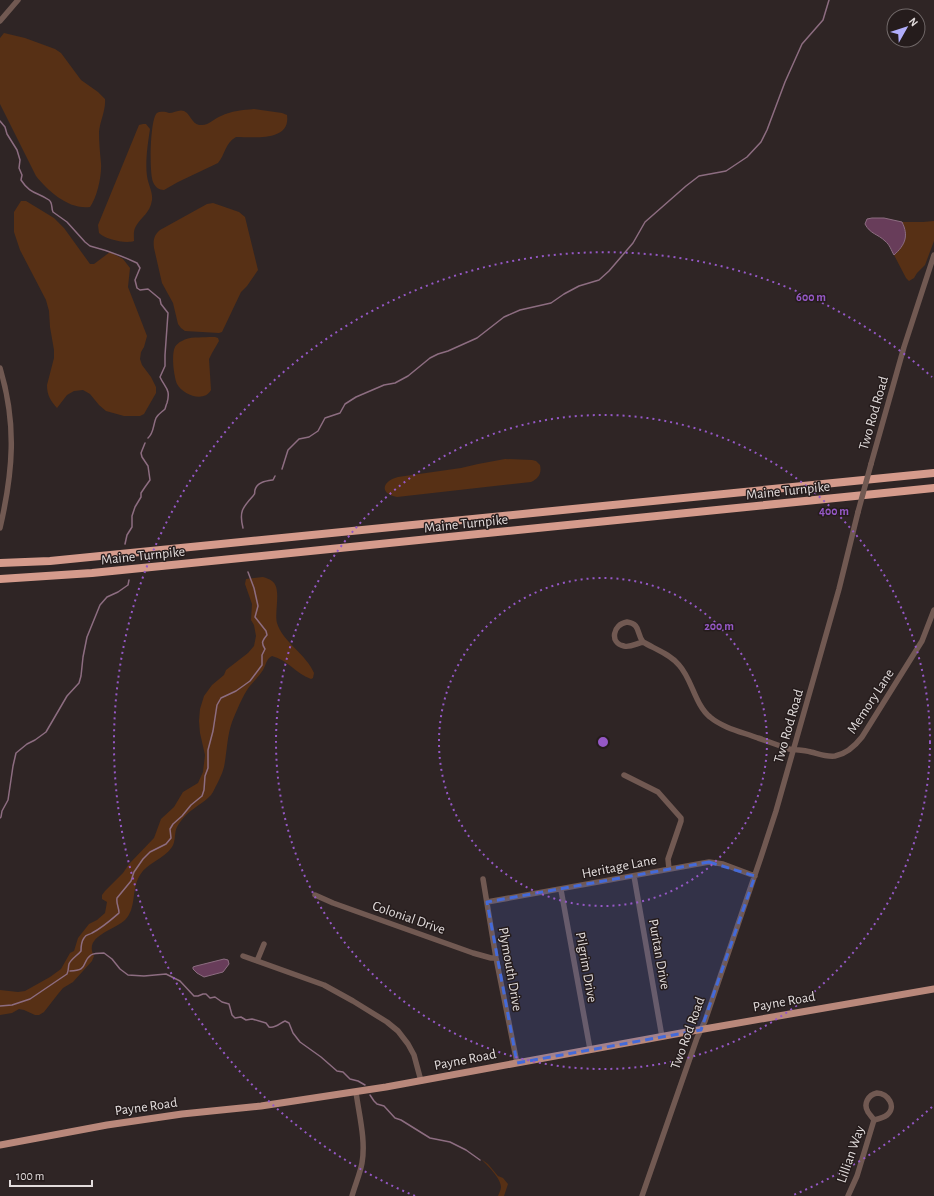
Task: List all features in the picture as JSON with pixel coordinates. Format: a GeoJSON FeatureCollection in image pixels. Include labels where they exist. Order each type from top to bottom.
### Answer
{"type":"FeatureCollection","features":[{"type":"Feature","properties":{"kind":"highway","name":"Maine Turnpike"},"geometry":{"type":"LineString","coordinates":[[0,563],[58,560],[934,473]]}},
{"type":"Feature","properties":{"kind":"highway","name":"Maine Turnpike"},"geometry":{"type":"LineString","coordinates":[[0,579],[145,568],[934,488]]}},
{"type":"Feature","properties":{"kind":"main road","name":"Payne Road"},"geometry":{"type":"LineString","coordinates":[[0,1145],[107,1125],[182,1114],[261,1106],[356,1092],[662,1036],[934,989]]}},
{"type":"Feature","properties":{"kind":"street"},"geometry":{"type":"LineString","coordinates":[[0,21],[18,0]]}},
{"type":"Feature","properties":{"kind":"street","name":"Two Rod Road"},"geometry":{"type":"LineString","coordinates":[[642,1196],[755,876],[776,811],[839,589],[858,512],[904,347],[934,255]]}},
{"type":"Feature","properties":{"kind":"street"},"geometry":{"type":"LineString","coordinates":[[0,368],[9,403],[12,454],[10,481],[0,528]]}},
{"type":"Feature","properties":{"kind":"street","name":"Memory Lane"},"geometry":{"type":"LineString","coordinates":[[643,642],[668,656],[678,664],[703,709],[713,719],[731,728],[793,749],[831,756],[844,753],[856,745],[862,737],[922,641],[934,610]]}},
{"type":"Feature","properties":{"kind":"street"},"geometry":{"type":"LineString","coordinates":[[625,622],[633,624],[637,628],[643,642],[628,646],[620,644],[615,638],[616,628],[619,624],[625,622]]}},
{"type":"Feature","properties":{"kind":"street"},"geometry":{"type":"LineString","coordinates":[[624,775],[658,792],[681,818],[668,859],[669,869]]}},
{"type":"Feature","properties":{"kind":"street","name":"Heritage Lane"},"geometry":{"type":"LineString","coordinates":[[487,902],[561,890],[704,863],[715,862],[723,864],[755,876]]}},
{"type":"Feature","properties":{"kind":"street","name":"Puritan Drive"},"geometry":{"type":"LineString","coordinates":[[634,876],[662,1036]]}},
{"type":"Feature","properties":{"kind":"street","name":"Plymouth Drive"},"geometry":{"type":"LineString","coordinates":[[483,879],[496,958],[517,1063]]}},
{"type":"Feature","properties":{"kind":"street","name":"Pilgrim Drive"},"geometry":{"type":"LineString","coordinates":[[561,890],[590,1050]]}},
{"type":"Feature","properties":{"kind":"street","name":"Colonial Drive"},"geometry":{"type":"LineString","coordinates":[[315,895],[333,903],[473,953],[496,958]]}},
{"type":"Feature","properties":{"kind":"street"},"geometry":{"type":"LineString","coordinates":[[257,961],[264,944]]}},
{"type":"Feature","properties":{"kind":"street"},"geometry":{"type":"LineString","coordinates":[[243,956],[324,985],[353,1001],[393,1027],[404,1038],[411,1049],[417,1064],[421,1081]]}},
{"type":"Feature","properties":{"kind":"street"},"geometry":{"type":"LineString","coordinates":[[352,1196],[362,1165],[363,1150],[356,1092]]}},
{"type":"Feature","properties":{"kind":"street","name":"Lillian Way"},"geometry":{"type":"LineString","coordinates":[[882,1093],[889,1098],[891,1109],[886,1116],[874,1120],[867,1110],[866,1102],[871,1095],[882,1093]]}},
{"type":"Feature","properties":{"kind":"street","name":"Lillian Way"},"geometry":{"type":"LineString","coordinates":[[848,1196],[857,1176],[874,1120]]}},
{"type":"Feature","properties":{"kind":"highlighted area"},"geometry":{"type":"Polygon","coordinates":[[[709,862],[755,876],[701,1030],[517,1063],[487,902],[709,862]]]}},
{"type":"Feature","properties":{"kind":"shaded area"},"geometry":{"type":"Polygon","coordinates":[[[4,33],[25,38],[55,49],[61,53],[81,80],[105,99],[105,107],[99,132],[101,174],[97,192],[90,207],[74,206],[53,193],[41,182],[36,176],[0,104],[0,38],[4,33]]]}},
{"type":"Feature","properties":{"kind":"shaded area"},"geometry":{"type":"Polygon","coordinates":[[[254,109],[287,115],[287,124],[283,130],[277,134],[261,137],[236,137],[227,146],[218,163],[164,190],[159,189],[155,185],[153,182],[151,168],[151,146],[153,125],[157,113],[169,113],[180,110],[184,111],[196,124],[202,125],[229,113],[254,109]]]}},
{"type":"Feature","properties":{"kind":"shaded area"},"geometry":{"type":"Polygon","coordinates":[[[146,124],[150,129],[146,170],[152,200],[148,211],[135,228],[134,241],[126,242],[115,240],[99,233],[98,225],[139,125],[146,124]]]}},
{"type":"Feature","properties":{"kind":"shaded area"},"geometry":{"type":"Polygon","coordinates":[[[21,201],[26,201],[54,218],[64,228],[90,264],[94,264],[110,252],[123,259],[130,268],[128,287],[147,336],[140,359],[142,365],[156,387],[156,393],[144,414],[140,416],[124,416],[106,411],[90,394],[83,390],[74,391],[67,395],[57,408],[51,401],[47,385],[54,358],[54,350],[49,311],[46,300],[20,250],[14,232],[14,212],[21,201]]]}},
{"type":"Feature","properties":{"kind":"shaded area"},"geometry":{"type":"Polygon","coordinates":[[[213,203],[239,212],[245,217],[258,270],[241,292],[222,332],[185,331],[178,324],[173,303],[162,283],[154,248],[154,240],[156,234],[160,230],[207,204],[213,203]]]}},
{"type":"Feature","properties":{"kind":"shaded area"},"geometry":{"type":"Polygon","coordinates":[[[884,218],[902,222],[905,232],[905,240],[901,248],[894,255],[887,243],[869,230],[865,224],[867,219],[884,218]]]}},
{"type":"Feature","properties":{"kind":"shaded area"},"geometry":{"type":"Polygon","coordinates":[[[934,221],[934,241],[925,265],[914,278],[909,281],[894,255],[901,248],[905,240],[905,232],[902,222],[934,221]]]}},
{"type":"Feature","properties":{"kind":"shaded area"},"geometry":{"type":"Polygon","coordinates":[[[218,338],[219,341],[209,359],[211,390],[208,394],[199,397],[189,394],[177,384],[173,366],[175,347],[185,339],[218,338]]]}},
{"type":"Feature","properties":{"kind":"shaded area"},"geometry":{"type":"Polygon","coordinates":[[[505,459],[536,461],[540,465],[539,476],[531,482],[397,497],[387,493],[385,490],[386,484],[389,481],[398,477],[461,468],[505,459]]]}},
{"type":"Feature","properties":{"kind":"shaded area"},"geometry":{"type":"Polygon","coordinates":[[[263,577],[272,581],[277,589],[276,618],[280,630],[311,666],[314,673],[313,678],[311,679],[300,673],[283,660],[272,656],[268,659],[263,670],[247,690],[232,722],[224,767],[213,792],[208,798],[189,812],[178,825],[175,840],[169,851],[147,867],[140,875],[137,880],[133,904],[129,915],[120,924],[96,938],[93,943],[92,949],[94,956],[92,961],[73,982],[63,988],[44,1012],[39,1015],[35,1015],[19,1009],[12,1013],[0,1015],[0,990],[18,992],[25,991],[61,969],[70,953],[74,951],[78,938],[89,924],[97,920],[105,913],[107,902],[102,899],[102,895],[154,838],[161,819],[174,807],[183,792],[198,783],[203,772],[205,755],[199,721],[200,709],[204,696],[212,685],[224,675],[226,670],[248,653],[254,646],[256,636],[254,625],[251,620],[252,604],[245,584],[246,579],[263,577]]]}},
{"type":"Feature","properties":{"kind":"shaded area"},"geometry":{"type":"Polygon","coordinates":[[[224,959],[228,960],[229,964],[223,972],[204,977],[193,969],[193,967],[196,966],[224,959]]]}},
{"type":"Feature","properties":{"kind":"shaded area"},"geometry":{"type":"Polygon","coordinates":[[[481,1159],[508,1184],[504,1196],[498,1196],[501,1187],[499,1180],[481,1159]]]}},
{"type":"Feature","properties":{"kind":"waterway"},"geometry":{"type":"LineString","coordinates":[[282,469],[288,450],[299,439],[309,437],[318,431],[325,418],[340,413],[345,404],[356,397],[384,385],[395,383],[408,376],[430,358],[477,338],[504,317],[520,310],[551,303],[579,286],[599,280],[609,271],[633,243],[645,222],[686,186],[699,176],[726,171],[747,157],[761,142],[802,44],[823,20],[829,0]]}},
{"type":"Feature","properties":{"kind":"waterway"},"geometry":{"type":"LineString","coordinates":[[0,121],[5,127],[7,134],[17,150],[20,160],[19,168],[22,175],[21,180],[24,185],[49,200],[53,212],[67,222],[90,246],[114,253],[137,263],[140,268],[135,280],[137,288],[140,290],[148,289],[160,299],[161,304],[168,313],[165,366],[160,377],[167,389],[168,398],[165,409],[156,418],[148,438]]}},
{"type":"Feature","properties":{"kind":"waterway"},"geometry":{"type":"LineString","coordinates":[[125,544],[127,535],[132,527],[132,516],[135,507],[141,497],[141,493],[150,480],[148,466],[141,453],[145,443]]}},
{"type":"Feature","properties":{"kind":"waterway"},"geometry":{"type":"LineString","coordinates":[[243,528],[241,518],[242,510],[254,494],[256,487],[262,482],[273,480],[275,476]]}},
{"type":"Feature","properties":{"kind":"waterway"},"geometry":{"type":"LineString","coordinates":[[0,1006],[12,1005],[30,999],[67,974],[70,962],[81,951],[82,943],[85,937],[96,931],[119,913],[117,898],[131,881],[134,872],[143,859],[150,852],[166,844],[171,838],[170,829],[173,824],[202,796],[205,776],[208,768],[208,750],[217,705],[221,698],[236,691],[250,681],[262,665],[262,655],[265,649],[263,642],[267,635],[266,631],[255,617],[258,606],[254,588],[248,572]]}},
{"type":"Feature","properties":{"kind":"waterway"},"geometry":{"type":"LineString","coordinates":[[0,818],[8,800],[16,753],[46,732],[67,696],[79,683],[87,637],[100,605],[107,597],[128,585],[129,580]]}},
{"type":"Feature","properties":{"kind":"waterway"},"geometry":{"type":"LineString","coordinates":[[70,971],[76,971],[82,968],[91,955],[95,953],[104,953],[128,975],[144,976],[166,974],[180,981],[194,996],[206,994],[210,998],[215,997],[222,1002],[229,1004],[232,1015],[235,1018],[241,1017],[246,1020],[252,1019],[266,1023],[269,1027],[275,1027],[285,1021],[289,1023],[293,1033],[300,1042],[337,1071],[343,1072],[350,1079],[365,1085]]}},
{"type":"Feature","properties":{"kind":"waterway"},"geometry":{"type":"LineString","coordinates":[[370,1095],[377,1104],[384,1106],[395,1118],[401,1120],[430,1138],[450,1142],[466,1150],[480,1160]]}}]}
